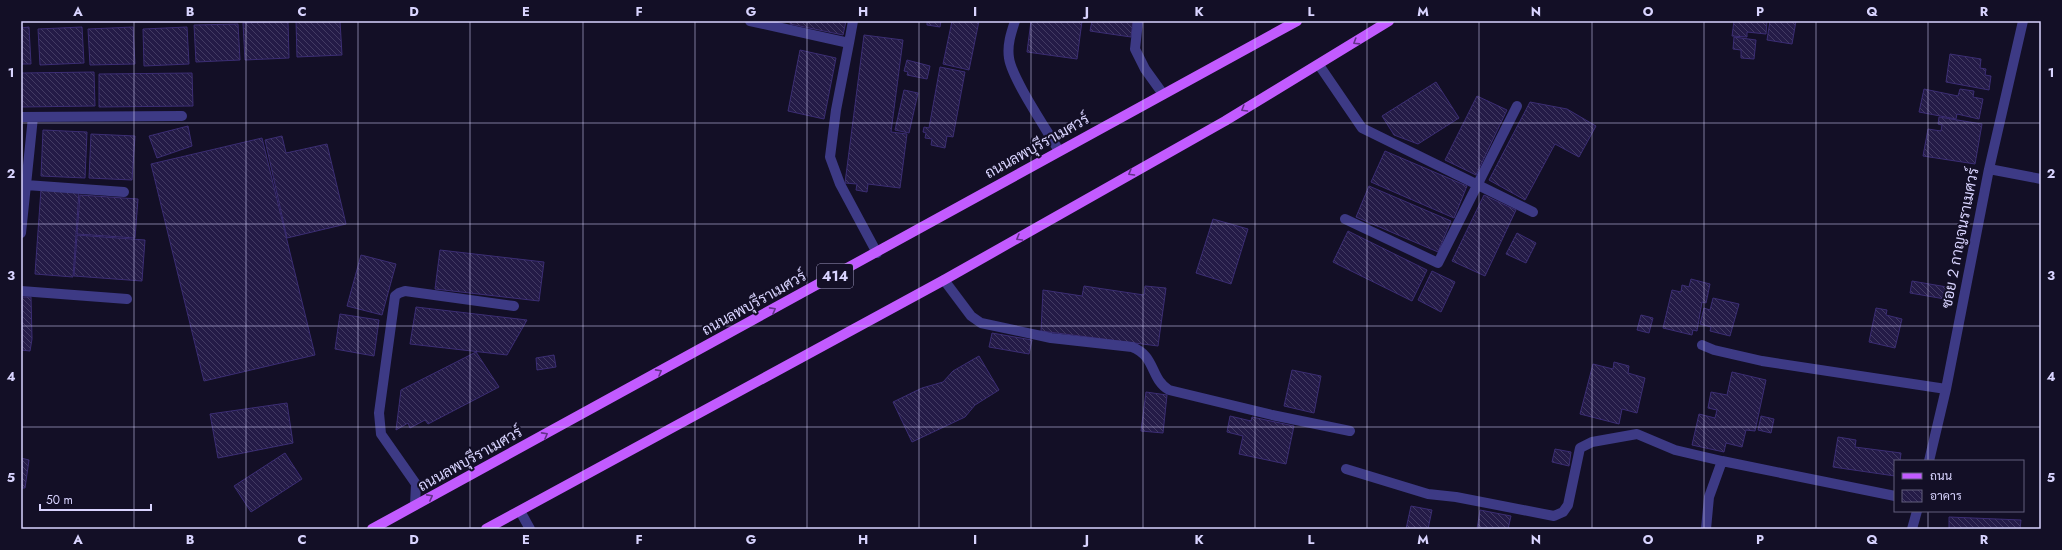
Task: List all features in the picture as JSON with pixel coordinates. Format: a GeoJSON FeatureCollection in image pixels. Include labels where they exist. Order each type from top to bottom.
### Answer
{"type":"FeatureCollection","features":[{"type":"Feature","properties":{"kind":"main road","name":"ถนนลพบุรีราเมศวร์"},"geometry":{"type":"LineString","coordinates":[[372,529],[1297,21]]}},
{"type":"Feature","properties":{"kind":"main road"},"geometry":{"type":"LineString","coordinates":[[486,529],[520,512],[944,280],[1225,121],[1389,21]]}},
{"type":"Feature","properties":{"kind":"street"},"geometry":{"type":"LineString","coordinates":[[750,21],[849,43]]}},
{"type":"Feature","properties":{"kind":"street"},"geometry":{"type":"LineString","coordinates":[[853,21],[836,110],[830,156],[840,184],[877,253]]}},
{"type":"Feature","properties":{"kind":"street"},"geometry":{"type":"LineString","coordinates":[[1015,21],[1009,49],[1010,64],[1060,151]]}},
{"type":"Feature","properties":{"kind":"street"},"geometry":{"type":"LineString","coordinates":[[1138,21],[1135,49],[1145,68],[1163,94]]}},
{"type":"Feature","properties":{"kind":"street","name":"ซอย 2 กาญจนราเมศวร์"},"geometry":{"type":"LineString","coordinates":[[1929,460],[1946,389],[1988,169],[2023,21]]}},
{"type":"Feature","properties":{"kind":"street"},"geometry":{"type":"LineString","coordinates":[[1319,65],[1362,128],[1533,212]]}},
{"type":"Feature","properties":{"kind":"street"},"geometry":{"type":"LineString","coordinates":[[1345,219],[1438,263],[1517,106]]}},
{"type":"Feature","properties":{"kind":"street"},"geometry":{"type":"LineString","coordinates":[[21,117],[182,116]]}},
{"type":"Feature","properties":{"kind":"street"},"geometry":{"type":"LineString","coordinates":[[21,233],[33,117]]}},
{"type":"Feature","properties":{"kind":"street"},"geometry":{"type":"LineString","coordinates":[[1988,169],[2041,179]]}},
{"type":"Feature","properties":{"kind":"street"},"geometry":{"type":"LineString","coordinates":[[26,185],[124,192]]}},
{"type":"Feature","properties":{"kind":"street"},"geometry":{"type":"LineString","coordinates":[[944,280],[971,316],[981,323],[1051,338],[1132,347],[1142,352],[1148,358],[1158,380],[1169,390],[1272,415],[1350,431]]}},
{"type":"Feature","properties":{"kind":"street"},"geometry":{"type":"LineString","coordinates":[[21,291],[127,299]]}},
{"type":"Feature","properties":{"kind":"street"},"geometry":{"type":"LineString","coordinates":[[415,505],[416,484],[381,434],[379,413],[396,296],[399,292],[405,291],[514,306]]}},
{"type":"Feature","properties":{"kind":"street"},"geometry":{"type":"LineString","coordinates":[[1702,345],[1720,352],[1769,362],[1946,389]]}},
{"type":"Feature","properties":{"kind":"street"},"geometry":{"type":"LineString","coordinates":[[1346,469],[1428,494],[1456,497],[1551,516],[1560,515],[1568,505],[1578,450],[1582,446],[1592,442],[1637,434],[1675,450],[1894,496]]}},
{"type":"Feature","properties":{"kind":"street"},"geometry":{"type":"LineString","coordinates":[[1706,529],[1709,497],[1722,461]]}},
{"type":"Feature","properties":{"kind":"street"},"geometry":{"type":"LineString","coordinates":[[520,512],[530,529]]}},
{"type":"Feature","properties":{"kind":"street"},"geometry":{"type":"LineString","coordinates":[[1912,529],[1917,512]]}},
{"type":"Feature","properties":{"kind":"building"},"geometry":{"type":"Polygon","coordinates":[[[288,21],[289,58],[245,60],[243,23],[288,21]]]}},
{"type":"Feature","properties":{"kind":"building"},"geometry":{"type":"Polygon","coordinates":[[[296,21],[340,21],[342,55],[297,57],[296,21]]]}},
{"type":"Feature","properties":{"kind":"building"},"geometry":{"type":"Polygon","coordinates":[[[791,21],[846,21],[843,35],[790,24],[791,21]]]}},
{"type":"Feature","properties":{"kind":"building"},"geometry":{"type":"Polygon","coordinates":[[[927,21],[941,21],[940,27],[927,25],[927,21]]]}},
{"type":"Feature","properties":{"kind":"building"},"geometry":{"type":"Polygon","coordinates":[[[952,21],[979,21],[969,70],[943,64],[952,21]]]}},
{"type":"Feature","properties":{"kind":"building"},"geometry":{"type":"Polygon","coordinates":[[[1031,21],[1082,21],[1077,59],[1027,52],[1031,21]]]}},
{"type":"Feature","properties":{"kind":"building"},"geometry":{"type":"Polygon","coordinates":[[[1092,21],[1133,21],[1131,37],[1090,31],[1092,21]]]}},
{"type":"Feature","properties":{"kind":"building"},"geometry":{"type":"Polygon","coordinates":[[[1734,21],[1767,21],[1766,34],[1747,32],[1747,37],[1732,36],[1734,21]]]}},
{"type":"Feature","properties":{"kind":"building"},"geometry":{"type":"Polygon","coordinates":[[[1770,21],[1796,21],[1792,44],[1767,40],[1770,21]]]}},
{"type":"Feature","properties":{"kind":"building"},"geometry":{"type":"Polygon","coordinates":[[[238,24],[240,60],[196,62],[194,25],[238,24]]]}},
{"type":"Feature","properties":{"kind":"building"},"geometry":{"type":"Polygon","coordinates":[[[29,27],[31,64],[21,64],[21,28],[29,27]]]}},
{"type":"Feature","properties":{"kind":"building"},"geometry":{"type":"Polygon","coordinates":[[[82,27],[84,63],[40,65],[38,29],[82,27]]]}},
{"type":"Feature","properties":{"kind":"building"},"geometry":{"type":"Polygon","coordinates":[[[133,27],[135,64],[90,65],[88,29],[133,27]]]}},
{"type":"Feature","properties":{"kind":"building"},"geometry":{"type":"Polygon","coordinates":[[[187,27],[189,64],[144,66],[143,29],[187,27]]]}},
{"type":"Feature","properties":{"kind":"building"},"geometry":{"type":"Polygon","coordinates":[[[864,35],[903,40],[891,132],[907,134],[900,188],[868,184],[867,192],[856,190],[857,184],[845,183],[864,35]]]}},
{"type":"Feature","properties":{"kind":"building"},"geometry":{"type":"Polygon","coordinates":[[[1734,37],[1756,40],[1754,59],[1741,58],[1741,50],[1733,49],[1734,37]]]}},
{"type":"Feature","properties":{"kind":"building"},"geometry":{"type":"Polygon","coordinates":[[[800,50],[836,58],[824,119],[788,111],[800,50]]]}},
{"type":"Feature","properties":{"kind":"building"},"geometry":{"type":"Polygon","coordinates":[[[1950,54],[1981,59],[1980,68],[1986,69],[1985,75],[1991,76],[1989,90],[1946,82],[1950,54]]]}},
{"type":"Feature","properties":{"kind":"building"},"geometry":{"type":"Polygon","coordinates":[[[907,60],[930,66],[927,79],[907,75],[908,72],[904,71],[907,60]]]}},
{"type":"Feature","properties":{"kind":"building"},"geometry":{"type":"Polygon","coordinates":[[[940,67],[965,72],[953,137],[947,136],[945,148],[931,145],[932,139],[925,138],[926,133],[923,132],[924,127],[929,128],[940,67]]]}},
{"type":"Feature","properties":{"kind":"building"},"geometry":{"type":"Polygon","coordinates":[[[94,72],[95,106],[21,107],[21,73],[94,72]]]}},
{"type":"Feature","properties":{"kind":"building"},"geometry":{"type":"Polygon","coordinates":[[[192,73],[193,106],[99,107],[99,74],[192,73]]]}},
{"type":"Feature","properties":{"kind":"building"},"geometry":{"type":"Polygon","coordinates":[[[1436,82],[1459,118],[1418,144],[1394,135],[1382,116],[1436,82]]]}},
{"type":"Feature","properties":{"kind":"building"},"geometry":{"type":"Polygon","coordinates":[[[1924,89],[1958,96],[1960,89],[1974,91],[1973,97],[1983,99],[1979,119],[1957,114],[1956,119],[1919,112],[1924,89]]]}},
{"type":"Feature","properties":{"kind":"building"},"geometry":{"type":"Polygon","coordinates":[[[904,90],[918,93],[909,133],[895,130],[904,90]]]}},
{"type":"Feature","properties":{"kind":"building"},"geometry":{"type":"Polygon","coordinates":[[[1477,96],[1507,110],[1476,175],[1445,160],[1477,96]]]}},
{"type":"Feature","properties":{"kind":"building"},"geometry":{"type":"Polygon","coordinates":[[[1530,102],[1567,109],[1596,126],[1579,157],[1555,144],[1525,200],[1489,180],[1530,102]]]}},
{"type":"Feature","properties":{"kind":"building"},"geometry":{"type":"Polygon","coordinates":[[[1939,117],[1982,124],[1975,164],[1923,156],[1928,129],[1941,131],[1942,125],[1938,124],[1939,117]]]}},
{"type":"Feature","properties":{"kind":"building"},"geometry":{"type":"Polygon","coordinates":[[[188,126],[192,146],[157,158],[149,136],[188,126]]]}},
{"type":"Feature","properties":{"kind":"building"},"geometry":{"type":"Polygon","coordinates":[[[43,130],[87,132],[85,178],[41,176],[43,130]]]}},
{"type":"Feature","properties":{"kind":"building"},"geometry":{"type":"Polygon","coordinates":[[[91,134],[135,136],[132,180],[89,178],[91,134]]]}},
{"type":"Feature","properties":{"kind":"building"},"geometry":{"type":"Polygon","coordinates":[[[282,136],[286,153],[327,144],[346,224],[287,238],[265,140],[282,136]]]}},
{"type":"Feature","properties":{"kind":"building"},"geometry":{"type":"Polygon","coordinates":[[[262,138],[315,355],[204,381],[151,164],[262,138]]]}},
{"type":"Feature","properties":{"kind":"building"},"geometry":{"type":"Polygon","coordinates":[[[1385,151],[1467,186],[1454,218],[1371,182],[1385,151]]]}},
{"type":"Feature","properties":{"kind":"building"},"geometry":{"type":"Polygon","coordinates":[[[1369,186],[1451,221],[1438,252],[1356,217],[1369,186]]]}},
{"type":"Feature","properties":{"kind":"building"},"geometry":{"type":"Polygon","coordinates":[[[41,189],[79,192],[73,277],[35,274],[41,189]]]}},
{"type":"Feature","properties":{"kind":"building"},"geometry":{"type":"Polygon","coordinates":[[[80,195],[138,199],[135,238],[77,234],[80,195]]]}},
{"type":"Feature","properties":{"kind":"building"},"geometry":{"type":"Polygon","coordinates":[[[1484,195],[1516,210],[1485,276],[1452,261],[1484,195]]]}},
{"type":"Feature","properties":{"kind":"building"},"geometry":{"type":"Polygon","coordinates":[[[1213,219],[1248,229],[1231,284],[1196,273],[1213,219]]]}},
{"type":"Feature","properties":{"kind":"building"},"geometry":{"type":"Polygon","coordinates":[[[1348,231],[1427,270],[1412,301],[1333,262],[1348,231]]]}},
{"type":"Feature","properties":{"kind":"building"},"geometry":{"type":"Polygon","coordinates":[[[1517,233],[1536,243],[1526,263],[1506,254],[1517,233]]]}},
{"type":"Feature","properties":{"kind":"building"},"geometry":{"type":"Polygon","coordinates":[[[77,235],[145,240],[142,281],[74,276],[77,235]]]}},
{"type":"Feature","properties":{"kind":"building"},"geometry":{"type":"Polygon","coordinates":[[[440,250],[544,262],[539,301],[435,289],[440,250]]]}},
{"type":"Feature","properties":{"kind":"building"},"geometry":{"type":"Polygon","coordinates":[[[361,255],[396,264],[382,315],[347,306],[361,255]]]}},
{"type":"Feature","properties":{"kind":"building"},"geometry":{"type":"Polygon","coordinates":[[[1432,271],[1455,282],[1441,312],[1418,300],[1432,271]]]}},
{"type":"Feature","properties":{"kind":"building"},"geometry":{"type":"Polygon","coordinates":[[[1691,279],[1710,284],[1706,303],[1702,302],[1697,331],[1693,330],[1692,335],[1663,328],[1672,290],[1681,292],[1682,285],[1689,287],[1691,279]]]}},
{"type":"Feature","properties":{"kind":"building"},"geometry":{"type":"Polygon","coordinates":[[[1912,281],[1947,287],[1945,299],[1910,293],[1912,281]]]}},
{"type":"Feature","properties":{"kind":"building"},"geometry":{"type":"Polygon","coordinates":[[[1084,286],[1144,295],[1145,286],[1166,288],[1158,346],[1041,331],[1043,290],[1082,296],[1084,286]]]}},
{"type":"Feature","properties":{"kind":"building"},"geometry":{"type":"Polygon","coordinates":[[[21,297],[31,297],[32,339],[30,351],[21,350],[21,297]]]}},
{"type":"Feature","properties":{"kind":"building"},"geometry":{"type":"Polygon","coordinates":[[[1713,298],[1739,304],[1730,336],[1710,331],[1711,327],[1700,324],[1704,308],[1710,310],[1713,298]]]}},
{"type":"Feature","properties":{"kind":"building"},"geometry":{"type":"Polygon","coordinates":[[[416,307],[527,320],[507,355],[410,344],[416,307]]]}},
{"type":"Feature","properties":{"kind":"building"},"geometry":{"type":"Polygon","coordinates":[[[1876,308],[1887,310],[1886,315],[1902,319],[1895,348],[1869,342],[1876,308]]]}},
{"type":"Feature","properties":{"kind":"building"},"geometry":{"type":"Polygon","coordinates":[[[340,314],[379,320],[374,356],[335,349],[340,314]]]}},
{"type":"Feature","properties":{"kind":"building"},"geometry":{"type":"Polygon","coordinates":[[[1641,315],[1653,318],[1649,333],[1637,330],[1641,315]]]}},
{"type":"Feature","properties":{"kind":"building"},"geometry":{"type":"Polygon","coordinates":[[[992,333],[1032,340],[1029,354],[989,347],[992,333]]]}},
{"type":"Feature","properties":{"kind":"building"},"geometry":{"type":"Polygon","coordinates":[[[476,352],[499,387],[428,424],[425,420],[410,428],[408,423],[396,430],[401,390],[476,352]]]}},
{"type":"Feature","properties":{"kind":"building"},"geometry":{"type":"Polygon","coordinates":[[[554,355],[556,367],[537,370],[536,358],[554,355]]]}},
{"type":"Feature","properties":{"kind":"building"},"geometry":{"type":"Polygon","coordinates":[[[979,356],[999,390],[975,405],[965,417],[912,442],[893,402],[922,388],[943,382],[953,371],[979,356]]]}},
{"type":"Feature","properties":{"kind":"building"},"geometry":{"type":"Polygon","coordinates":[[[1614,362],[1629,366],[1628,373],[1645,378],[1637,413],[1622,409],[1619,424],[1580,414],[1593,364],[1613,369],[1614,362]]]}},
{"type":"Feature","properties":{"kind":"building"},"geometry":{"type":"Polygon","coordinates":[[[1292,370],[1321,376],[1314,413],[1284,406],[1292,370]]]}},
{"type":"Feature","properties":{"kind":"building"},"geometry":{"type":"Polygon","coordinates":[[[1732,372],[1766,380],[1755,431],[1746,430],[1742,447],[1726,443],[1724,452],[1692,445],[1699,414],[1715,418],[1717,410],[1708,408],[1711,392],[1727,395],[1732,372]]]}},
{"type":"Feature","properties":{"kind":"building"},"geometry":{"type":"Polygon","coordinates":[[[1146,392],[1167,395],[1163,433],[1141,431],[1146,392]]]}},
{"type":"Feature","properties":{"kind":"building"},"geometry":{"type":"Polygon","coordinates":[[[287,403],[293,443],[218,458],[210,414],[287,403]]]}},
{"type":"Feature","properties":{"kind":"building"},"geometry":{"type":"Polygon","coordinates":[[[1230,416],[1251,421],[1252,417],[1294,426],[1286,464],[1239,454],[1243,436],[1227,432],[1230,416]]]}},
{"type":"Feature","properties":{"kind":"building"},"geometry":{"type":"Polygon","coordinates":[[[1761,416],[1774,419],[1771,433],[1758,430],[1761,416]]]}},
{"type":"Feature","properties":{"kind":"building"},"geometry":{"type":"Polygon","coordinates":[[[1838,437],[1856,440],[1855,447],[1901,453],[1900,460],[1894,460],[1894,476],[1833,467],[1838,437]]]}},
{"type":"Feature","properties":{"kind":"building"},"geometry":{"type":"Polygon","coordinates":[[[1555,449],[1571,452],[1569,466],[1552,462],[1555,449]]]}},
{"type":"Feature","properties":{"kind":"building"},"geometry":{"type":"Polygon","coordinates":[[[285,453],[302,479],[251,512],[234,486],[285,453]]]}},
{"type":"Feature","properties":{"kind":"building"},"geometry":{"type":"Polygon","coordinates":[[[21,458],[29,460],[25,488],[21,488],[21,458]]]}},
{"type":"Feature","properties":{"kind":"building"},"geometry":{"type":"Polygon","coordinates":[[[1411,506],[1432,510],[1428,529],[1406,529],[1411,506]]]}},
{"type":"Feature","properties":{"kind":"building"},"geometry":{"type":"Polygon","coordinates":[[[1480,510],[1511,516],[1508,529],[1477,529],[1480,510]]]}},
{"type":"Feature","properties":{"kind":"building"},"geometry":{"type":"Polygon","coordinates":[[[1949,517],[2021,520],[2020,529],[1949,529],[1949,517]]]}}]}
